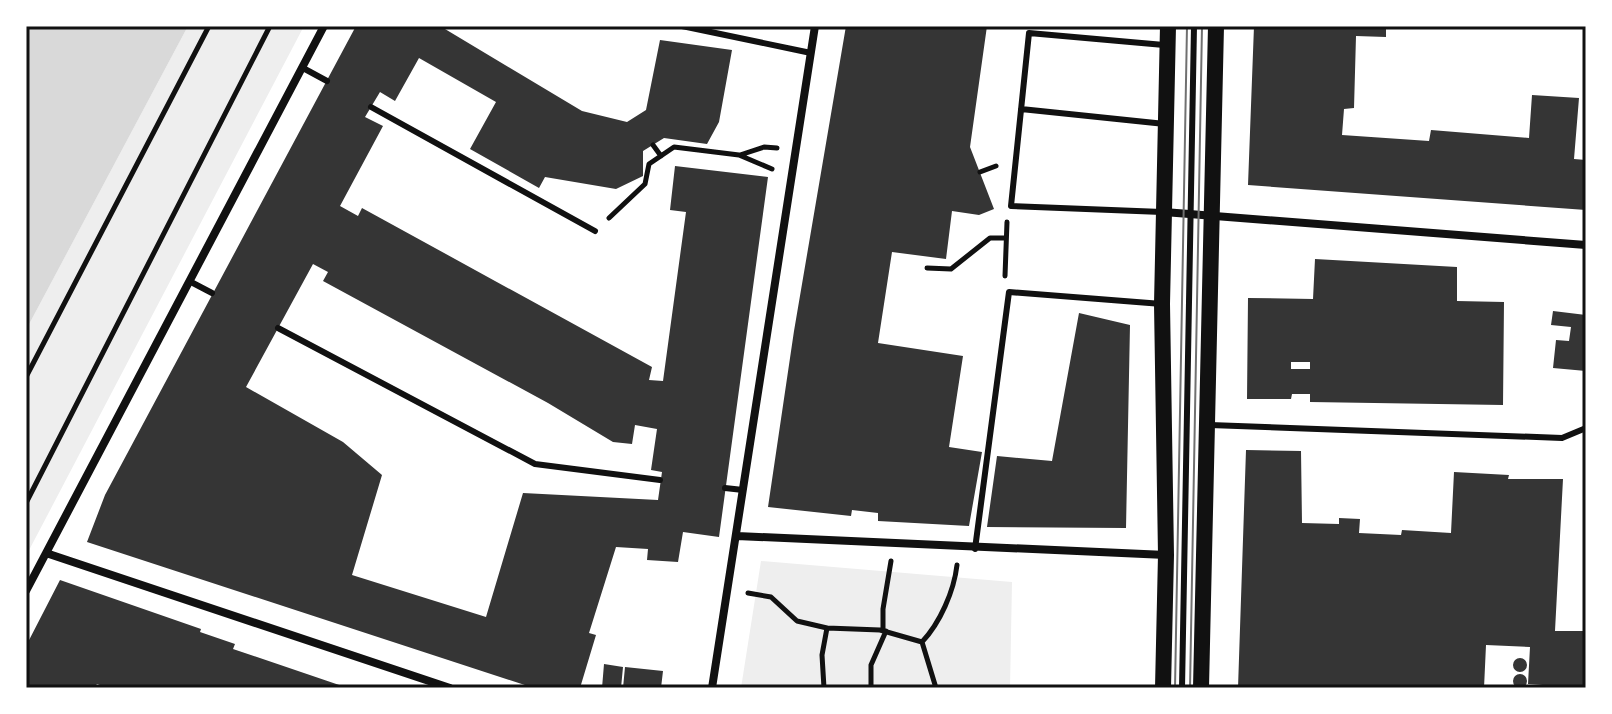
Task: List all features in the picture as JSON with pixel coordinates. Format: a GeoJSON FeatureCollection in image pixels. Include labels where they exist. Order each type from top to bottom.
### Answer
{"type":"FeatureCollection","features":[{"type":"Feature","properties":{"kind":"main road"},"geometry":{"type":"LineString","coordinates":[[1163,688],[1166,555],[1162,304],[1168,26]]}},
{"type":"Feature","properties":{"kind":"main road"},"geometry":{"type":"LineString","coordinates":[[1201,688],[1216,26]]}},
{"type":"Feature","properties":{"kind":"street"},"geometry":{"type":"LineString","coordinates":[[26,591],[324,26]]}},
{"type":"Feature","properties":{"kind":"street"},"geometry":{"type":"LineString","coordinates":[[712,688],[815,26]]}},
{"type":"Feature","properties":{"kind":"street"},"geometry":{"type":"LineString","coordinates":[[1163,212],[1586,245]]}},
{"type":"Feature","properties":{"kind":"street"},"geometry":{"type":"LineString","coordinates":[[737,536],[975,549],[1166,555]]}},
{"type":"Feature","properties":{"kind":"street"},"geometry":{"type":"LineString","coordinates":[[46,553],[450,688]]}},
{"type":"Feature","properties":{"kind":"lane"},"geometry":{"type":"LineString","coordinates":[[682,26],[811,53]]}},
{"type":"Feature","properties":{"kind":"lane"},"geometry":{"type":"LineString","coordinates":[[1182,688],[1194,26]]}},
{"type":"Feature","properties":{"kind":"lane"},"geometry":{"type":"LineString","coordinates":[[1163,212],[1011,206],[1029,33],[1168,45]]}},
{"type":"Feature","properties":{"kind":"lane"},"geometry":{"type":"LineString","coordinates":[[303,68],[327,81]]}},
{"type":"Feature","properties":{"kind":"lane"},"geometry":{"type":"LineString","coordinates":[[371,107],[595,231]]}},
{"type":"Feature","properties":{"kind":"lane"},"geometry":{"type":"LineString","coordinates":[[1021,109],[1165,124]]}},
{"type":"Feature","properties":{"kind":"lane"},"geometry":{"type":"LineString","coordinates":[[191,282],[212,293]]}},
{"type":"Feature","properties":{"kind":"lane"},"geometry":{"type":"LineString","coordinates":[[975,549],[1009,292],[1162,304]]}},
{"type":"Feature","properties":{"kind":"lane"},"geometry":{"type":"LineString","coordinates":[[278,328],[535,464],[660,480]]}},
{"type":"Feature","properties":{"kind":"lane"},"geometry":{"type":"LineString","coordinates":[[1206,425],[1562,438],[1586,428]]}},
{"type":"Feature","properties":{"kind":"lane"},"geometry":{"type":"LineString","coordinates":[[725,488],[743,490]]}},
{"type":"Feature","properties":{"kind":"path"},"geometry":{"type":"LineString","coordinates":[[26,377],[209,26]]}},
{"type":"Feature","properties":{"kind":"path"},"geometry":{"type":"LineString","coordinates":[[26,503],[270,26]]}},
{"type":"Feature","properties":{"kind":"path"},"geometry":{"type":"LineString","coordinates":[[653,145],[661,156]]}},
{"type":"Feature","properties":{"kind":"path"},"geometry":{"type":"LineString","coordinates":[[595,231],[645,184],[649,164],[674,147],[739,155],[762,167],[792,172]]}},
{"type":"Feature","properties":{"kind":"path"},"geometry":{"type":"LineString","coordinates":[[739,155],[764,147],[795,151]]}},
{"type":"Feature","properties":{"kind":"path"},"geometry":{"type":"LineString","coordinates":[[1009,292],[1004,272],[1011,206]]}},
{"type":"Feature","properties":{"kind":"path"},"geometry":{"type":"LineString","coordinates":[[927,268],[951,269],[990,238],[1006,238]]}},
{"type":"Feature","properties":{"kind":"path"},"geometry":{"type":"LineString","coordinates":[[871,688],[871,665],[885,631],[883,609],[894,545]]}},
{"type":"Feature","properties":{"kind":"path"},"geometry":{"type":"LineString","coordinates":[[922,642],[934,629],[956,577],[959,548]]}},
{"type":"Feature","properties":{"kind":"path"},"geometry":{"type":"LineString","coordinates":[[728,590],[771,597],[797,621],[827,628],[885,631],[922,642]]}},
{"type":"Feature","properties":{"kind":"path"},"geometry":{"type":"LineString","coordinates":[[824,688],[822,655],[827,628]]}},
{"type":"Feature","properties":{"kind":"path"},"geometry":{"type":"LineString","coordinates":[[922,642],[936,688]]}},
{"type":"Feature","properties":{"kind":"shaded area"},"geometry":{"type":"Polygon","coordinates":[[[26,26],[188,26],[26,330],[26,26]]]}},
{"type":"Feature","properties":{"kind":"shaded area"},"geometry":{"type":"Polygon","coordinates":[[[188,26],[304,26],[26,556],[26,330],[188,26]]]}},
{"type":"Feature","properties":{"kind":"shaded area"},"geometry":{"type":"Polygon","coordinates":[[[761,561],[1012,582],[1010,688],[741,688],[761,561]]]}},
{"type":"Feature","properties":{"kind":"building"},"geometry":{"type":"Polygon","coordinates":[[[356,26],[440,26],[582,111],[627,122],[646,110],[660,40],[732,50],[719,122],[707,144],[664,138],[643,151],[643,176],[616,189],[545,177],[539,188],[470,149],[496,102],[419,58],[395,101],[380,92],[365,117],[383,126],[340,206],[358,216],[362,208],[652,367],[649,380],[663,381],[686,212],[670,210],[675,166],[768,177],[719,537],[683,532],[678,562],[647,560],[648,549],[616,547],[589,633],[596,635],[580,688],[534,688],[87,542],[105,495],[356,26]],[[313,264],[246,387],[343,442],[382,475],[352,575],[486,617],[523,493],[658,500],[662,472],[651,470],[657,429],[635,425],[632,444],[613,442],[548,403],[323,281],[328,272],[313,264]]]}},
{"type":"Feature","properties":{"kind":"building"},"geometry":{"type":"Polygon","coordinates":[[[846,26],[987,26],[970,147],[994,209],[979,215],[952,211],[946,259],[892,252],[878,343],[963,356],[949,447],[982,452],[969,526],[878,521],[878,513],[852,510],[851,516],[768,507],[794,331],[846,26]]]}},
{"type":"Feature","properties":{"kind":"building"},"geometry":{"type":"Polygon","coordinates":[[[1254,26],[1386,26],[1386,37],[1356,36],[1354,108],[1344,109],[1342,135],[1429,141],[1431,130],[1529,138],[1532,95],[1579,98],[1574,159],[1586,160],[1586,210],[1248,185],[1254,26]]]}},
{"type":"Feature","properties":{"kind":"building"},"geometry":{"type":"Polygon","coordinates":[[[1315,259],[1457,267],[1457,301],[1504,302],[1503,405],[1310,402],[1310,394],[1292,394],[1291,399],[1247,399],[1248,298],[1313,299],[1315,259]],[[1291,362],[1291,369],[1310,369],[1310,362],[1291,362]]]}},
{"type":"Feature","properties":{"kind":"building"},"geometry":{"type":"Polygon","coordinates":[[[1553,311],[1586,315],[1586,371],[1553,368],[1556,340],[1569,341],[1571,327],[1551,325],[1553,311]]]}},
{"type":"Feature","properties":{"kind":"building"},"geometry":{"type":"Polygon","coordinates":[[[1079,313],[1130,325],[1126,528],[987,527],[997,456],[1052,461],[1079,313]]]}},
{"type":"Feature","properties":{"kind":"building"},"geometry":{"type":"Polygon","coordinates":[[[1246,450],[1301,451],[1302,523],[1339,524],[1339,518],[1360,519],[1359,533],[1401,535],[1402,530],[1451,533],[1454,472],[1509,475],[1508,479],[1563,479],[1555,631],[1586,631],[1586,688],[1528,684],[1530,647],[1486,645],[1484,688],[1238,688],[1246,450]]]}},
{"type":"Feature","properties":{"kind":"building"},"geometry":{"type":"Polygon","coordinates":[[[60,580],[201,629],[200,632],[235,644],[233,649],[348,688],[108,688],[97,684],[94,688],[26,688],[26,646],[60,580]]]}},
{"type":"Feature","properties":{"kind":"building"},"geometry":{"type":"Polygon","coordinates":[[[1520,658],[1527,665],[1520,672],[1513,665],[1520,658]]]}},
{"type":"Feature","properties":{"kind":"building"},"geometry":{"type":"Polygon","coordinates":[[[604,664],[623,667],[621,688],[602,688],[604,664]]]}},
{"type":"Feature","properties":{"kind":"building"},"geometry":{"type":"Polygon","coordinates":[[[625,667],[663,671],[661,688],[623,688],[625,667]]]}},
{"type":"Feature","properties":{"kind":"building"},"geometry":{"type":"Polygon","coordinates":[[[1520,674],[1527,681],[1520,688],[1513,681],[1520,674]]]}},
{"type":"Feature","properties":{"kind":"tram line"},"geometry":{"type":"LineString","coordinates":[[1175,688],[1187,26]]}},
{"type":"Feature","properties":{"kind":"tram line"},"geometry":{"type":"LineString","coordinates":[[1190,688],[1202,26]]}}]}
